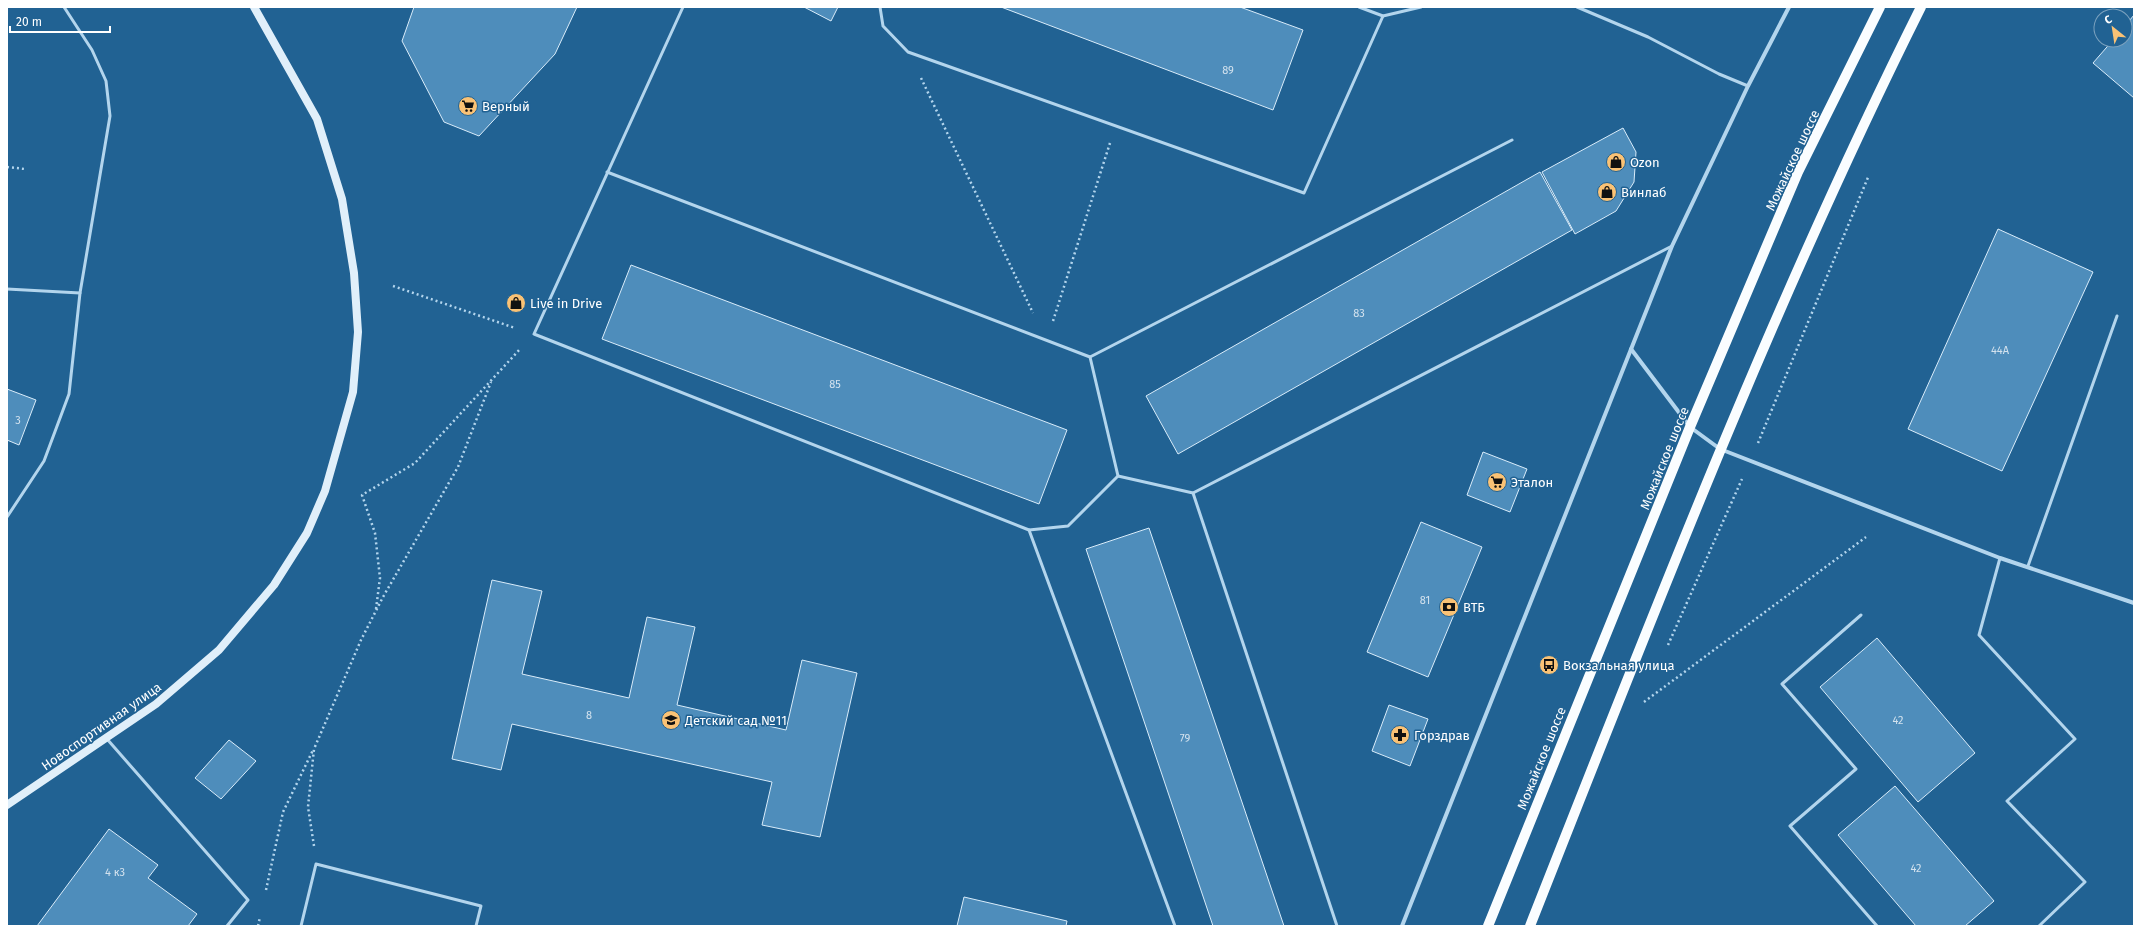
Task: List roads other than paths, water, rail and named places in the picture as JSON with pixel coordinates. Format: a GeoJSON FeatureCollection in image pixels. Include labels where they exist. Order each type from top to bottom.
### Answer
{"type":"FeatureCollection","features":[{"type":"Feature","properties":{"kind":"main road","name":"Новоспортивная улица"},"geometry":{"type":"LineString","coordinates":[[7,805],[107,739],[156,704],[219,650],[274,585],[307,534],[326,491],[353,392],[358,332],[354,273],[342,199],[316,119],[275,42],[254,7]]}},
{"type":"Feature","properties":{"kind":"main road","name":"Можайское шоссе"},"geometry":{"type":"LineString","coordinates":[[1488,926],[1690,427],[1798,172],[1880,7]]}},
{"type":"Feature","properties":{"kind":"main road"},"geometry":{"type":"LineString","coordinates":[[1530,926],[1720,449],[1833,190],[1921,7]]}},
{"type":"Feature","properties":{"kind":"street"},"geometry":{"type":"LineString","coordinates":[[1402,926],[1672,246],[1748,86],[1789,7]]}},
{"type":"Feature","properties":{"kind":"street"},"geometry":{"type":"LineString","coordinates":[[1631,349],[1690,427],[1720,449],[2000,558],[2028,566],[2134,603]]}},
{"type":"Feature","properties":{"kind":"lane"},"geometry":{"type":"LineString","coordinates":[[7,517],[44,460],[69,394],[80,293],[110,116],[106,82],[92,50],[64,7]]}},
{"type":"Feature","properties":{"kind":"lane"},"geometry":{"type":"LineString","coordinates":[[683,7],[534,334],[1029,530],[1068,526],[1118,476]]}},
{"type":"Feature","properties":{"kind":"lane"},"geometry":{"type":"LineString","coordinates":[[880,7],[883,26],[908,52],[1304,193],[1383,16]]}},
{"type":"Feature","properties":{"kind":"lane"},"geometry":{"type":"LineString","coordinates":[[1359,7],[1383,16],[1421,7]]}},
{"type":"Feature","properties":{"kind":"lane"},"geometry":{"type":"LineString","coordinates":[[1577,7],[1648,37],[1720,74],[1748,86]]}},
{"type":"Feature","properties":{"kind":"lane"},"geometry":{"type":"LineString","coordinates":[[607,172],[1090,357],[1512,140]]}},
{"type":"Feature","properties":{"kind":"lane"},"geometry":{"type":"LineString","coordinates":[[1118,476],[1193,492],[1672,246]]}},
{"type":"Feature","properties":{"kind":"lane"},"geometry":{"type":"LineString","coordinates":[[7,289],[80,293]]}},
{"type":"Feature","properties":{"kind":"lane"},"geometry":{"type":"LineString","coordinates":[[2028,566],[2117,316]]}},
{"type":"Feature","properties":{"kind":"lane"},"geometry":{"type":"LineString","coordinates":[[1090,357],[1118,476]]}},
{"type":"Feature","properties":{"kind":"lane"},"geometry":{"type":"LineString","coordinates":[[1193,492],[1337,926]]}},
{"type":"Feature","properties":{"kind":"lane"},"geometry":{"type":"LineString","coordinates":[[1029,530],[1174,926]]}},
{"type":"Feature","properties":{"kind":"lane"},"geometry":{"type":"LineString","coordinates":[[2000,558],[1979,635],[2075,739],[2007,801],[2085,882],[2039,926]]}},
{"type":"Feature","properties":{"kind":"lane"},"geometry":{"type":"LineString","coordinates":[[1861,614],[1782,684],[1856,769],[1790,826],[1877,926]]}},
{"type":"Feature","properties":{"kind":"lane"},"geometry":{"type":"LineString","coordinates":[[107,739],[248,900],[227,926]]}},
{"type":"Feature","properties":{"kind":"lane"},"geometry":{"type":"LineString","coordinates":[[301,926],[316,864],[481,906],[476,926]]}},
{"type":"Feature","properties":{"kind":"place","name":"Верный"},"geometry":{"type":"Point","coordinates":[468,106]}},
{"type":"Feature","properties":{"kind":"place","name":"Ozon"},"geometry":{"type":"Point","coordinates":[1616,162]}},
{"type":"Feature","properties":{"kind":"place","name":"Винлаб"},"geometry":{"type":"Point","coordinates":[1607,192]}},
{"type":"Feature","properties":{"kind":"place","name":"Live in Drive"},"geometry":{"type":"Point","coordinates":[516,303]}},
{"type":"Feature","properties":{"kind":"place","name":"Эталон"},"geometry":{"type":"Point","coordinates":[1497,482]}},
{"type":"Feature","properties":{"kind":"place","name":"ВТБ"},"geometry":{"type":"Point","coordinates":[1449,607]}},
{"type":"Feature","properties":{"kind":"place","name":"Вокзальная улица"},"geometry":{"type":"Point","coordinates":[1549,665]}},
{"type":"Feature","properties":{"kind":"place","name":"Детский сад №11"},"geometry":{"type":"Point","coordinates":[671,720]}},
{"type":"Feature","properties":{"kind":"place","name":"Горздрав"},"geometry":{"type":"Point","coordinates":[1400,735]}}]}
